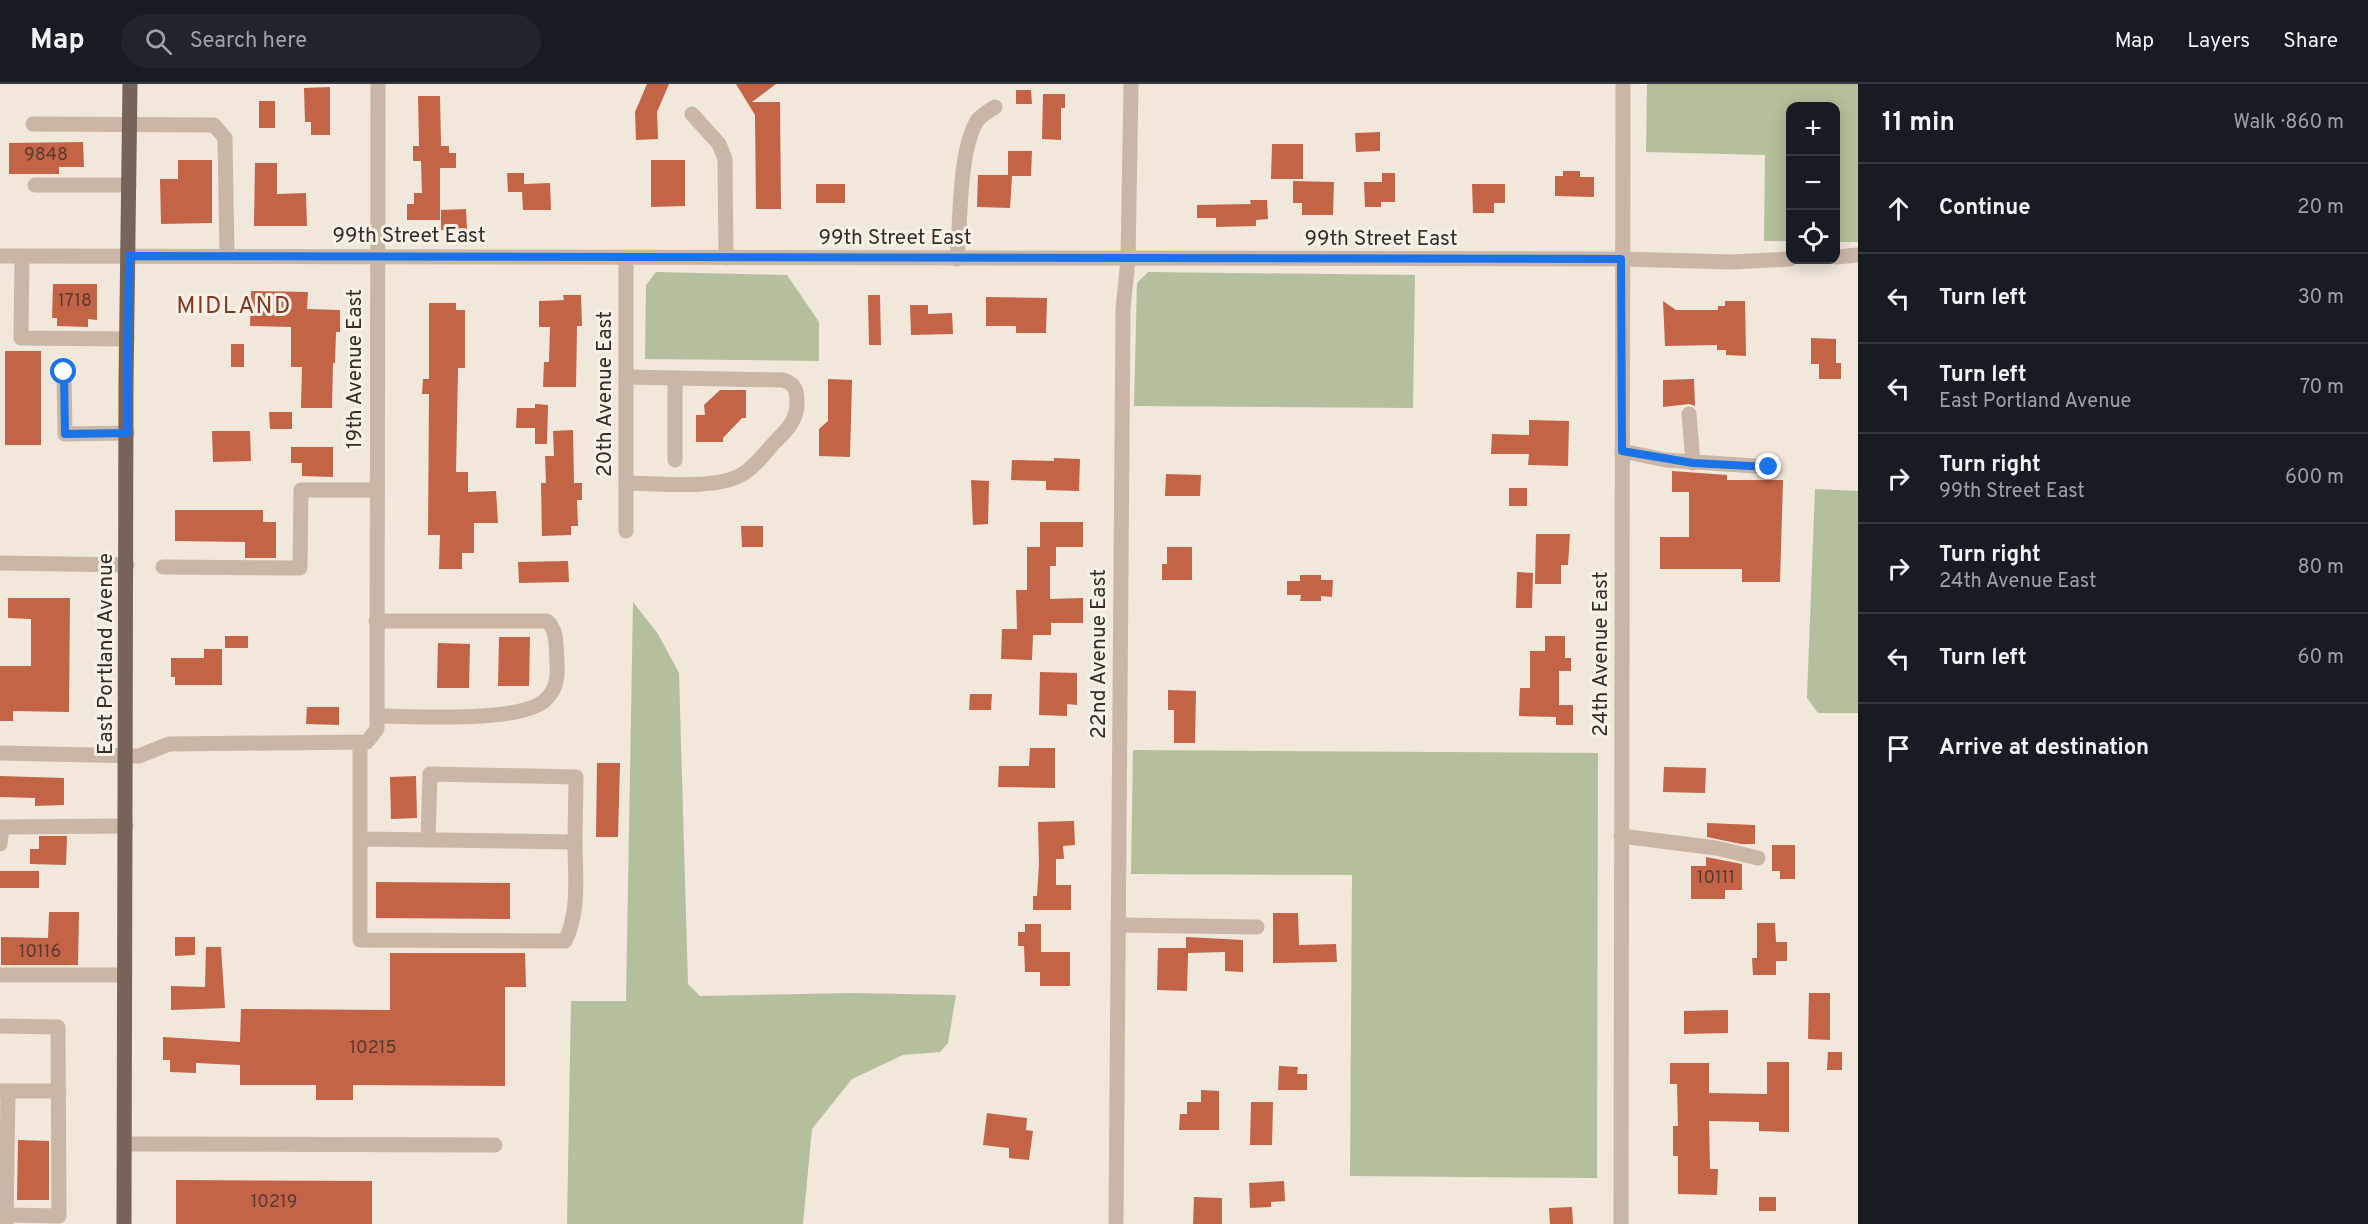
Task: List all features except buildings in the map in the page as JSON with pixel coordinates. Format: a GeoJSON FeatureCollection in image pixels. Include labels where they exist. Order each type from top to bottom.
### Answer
{"type":"FeatureCollection","features":[{"type":"Feature","properties":{"kind":"main road","name":"East Portland Avenue"},"geometry":{"type":"LineString","coordinates":[[124,1224],[130,84]]}},
{"type":"Feature","properties":{"kind":"street","name":"19th Avenue East"},"geometry":{"type":"LineString","coordinates":[[377,717],[378,84]]}},
{"type":"Feature","properties":{"kind":"street","name":"22nd Avenue East"},"geometry":{"type":"LineString","coordinates":[[1116,1224],[1123,309],[1128,260],[1131,84]]}},
{"type":"Feature","properties":{"kind":"street","name":"24th Avenue East"},"geometry":{"type":"LineString","coordinates":[[1621,1224],[1623,84]]}},
{"type":"Feature","properties":{"kind":"street"},"geometry":{"type":"LineString","coordinates":[[957,259],[961,191],[971,136],[978,119],[995,107]]}},
{"type":"Feature","properties":{"kind":"street"},"geometry":{"type":"LineString","coordinates":[[692,114],[719,144],[725,159],[726,258]]}},
{"type":"Feature","properties":{"kind":"street"},"geometry":{"type":"LineString","coordinates":[[33,124],[214,125],[225,138],[228,256]]}},
{"type":"Feature","properties":{"kind":"street"},"geometry":{"type":"LineString","coordinates":[[35,185],[129,185]]}},
{"type":"Feature","properties":{"kind":"street","name":"99th Street East"},"geometry":{"type":"LineString","coordinates":[[0,256],[1128,260],[1621,259],[1732,262],[1786,259]]}},
{"type":"Feature","properties":{"kind":"street"},"geometry":{"type":"LineString","coordinates":[[22,256],[21,338],[127,339]]}},
{"type":"Feature","properties":{"kind":"street","name":"20th Avenue East"},"geometry":{"type":"LineString","coordinates":[[626,258],[626,531]]}},
{"type":"Feature","properties":{"kind":"street"},"geometry":{"type":"LineString","coordinates":[[64,372],[65,434],[127,433]]}},
{"type":"Feature","properties":{"kind":"street"},"geometry":{"type":"LineString","coordinates":[[626,377],[791,383],[797,390],[796,413],[785,432],[751,468],[733,478],[710,482],[626,483]]}},
{"type":"Feature","properties":{"kind":"street"},"geometry":{"type":"LineString","coordinates":[[675,378],[675,460]]}},
{"type":"Feature","properties":{"kind":"street"},"geometry":{"type":"LineString","coordinates":[[1689,414],[1693,463]]}},
{"type":"Feature","properties":{"kind":"street"},"geometry":{"type":"LineString","coordinates":[[1622,451],[1693,463],[1769,467]]}},
{"type":"Feature","properties":{"kind":"street"},"geometry":{"type":"LineString","coordinates":[[163,567],[300,568],[301,490],[376,490]]}},
{"type":"Feature","properties":{"kind":"street"},"geometry":{"type":"LineString","coordinates":[[0,563],[127,565]]}},
{"type":"Feature","properties":{"kind":"street"},"geometry":{"type":"LineString","coordinates":[[0,753],[126,757],[146,754],[169,744],[360,743],[367,742],[377,729],[377,717],[506,715],[529,710],[551,694],[558,675],[554,630],[547,621],[376,621]]}},
{"type":"Feature","properties":{"kind":"street"},"geometry":{"type":"LineString","coordinates":[[360,743],[360,940],[565,941],[573,920],[576,777],[430,774],[428,840]]}},
{"type":"Feature","properties":{"kind":"street"},"geometry":{"type":"LineString","coordinates":[[0,844],[2,828],[126,826]]}},
{"type":"Feature","properties":{"kind":"street"},"geometry":{"type":"LineString","coordinates":[[1621,836],[1716,848],[1758,858]]}},
{"type":"Feature","properties":{"kind":"street"},"geometry":{"type":"LineString","coordinates":[[360,839],[575,842]]}},
{"type":"Feature","properties":{"kind":"street"},"geometry":{"type":"LineString","coordinates":[[1118,925],[1257,927]]}},
{"type":"Feature","properties":{"kind":"street"},"geometry":{"type":"LineString","coordinates":[[0,975],[126,975]]}},
{"type":"Feature","properties":{"kind":"street"},"geometry":{"type":"LineString","coordinates":[[0,1026],[58,1027],[59,1091],[59,1216],[7,1220],[4,1091],[59,1091]]}},
{"type":"Feature","properties":{"kind":"street"},"geometry":{"type":"LineString","coordinates":[[125,1144],[495,1145]]}},
{"type":"Feature","properties":{"kind":"green space"},"geometry":{"type":"Polygon","coordinates":[[[1647,84],[1858,84],[1858,242],[1840,242],[1840,102],[1786,102],[1786,241],[1764,241],[1765,155],[1646,152],[1647,84]]]}},
{"type":"Feature","properties":{"kind":"green space"},"geometry":{"type":"Polygon","coordinates":[[[656,272],[787,275],[819,322],[819,361],[645,359],[646,285],[656,272]]]}},
{"type":"Feature","properties":{"kind":"green space"},"geometry":{"type":"Polygon","coordinates":[[[1148,272],[1415,275],[1413,408],[1134,406],[1137,283],[1148,272]]]}},
{"type":"Feature","properties":{"kind":"green space"},"geometry":{"type":"Polygon","coordinates":[[[1815,489],[1858,491],[1858,713],[1818,713],[1807,698],[1815,489]]]}},
{"type":"Feature","properties":{"kind":"green space"},"geometry":{"type":"Polygon","coordinates":[[[633,602],[658,634],[679,673],[688,984],[700,996],[852,993],[956,995],[948,1043],[940,1052],[903,1055],[852,1079],[812,1129],[803,1224],[567,1224],[571,1001],[626,1001],[633,602]]]}},
{"type":"Feature","properties":{"kind":"green space"},"geometry":{"type":"Polygon","coordinates":[[[1133,750],[1598,753],[1597,1178],[1350,1176],[1352,875],[1131,874],[1133,750]]]}},
{"type":"Feature","properties":{"kind":"district","name":"MIDLAND"},"geometry":{"type":"Point","coordinates":[234,307]}},
{"type":"Feature","properties":{"kind":"route"},"geometry":{"type":"LineString","coordinates":[[64,372],[65,434],[127,433],[129,256],[1128,260],[1621,259],[1622,451],[1693,463],[1769,467]]}}]}
